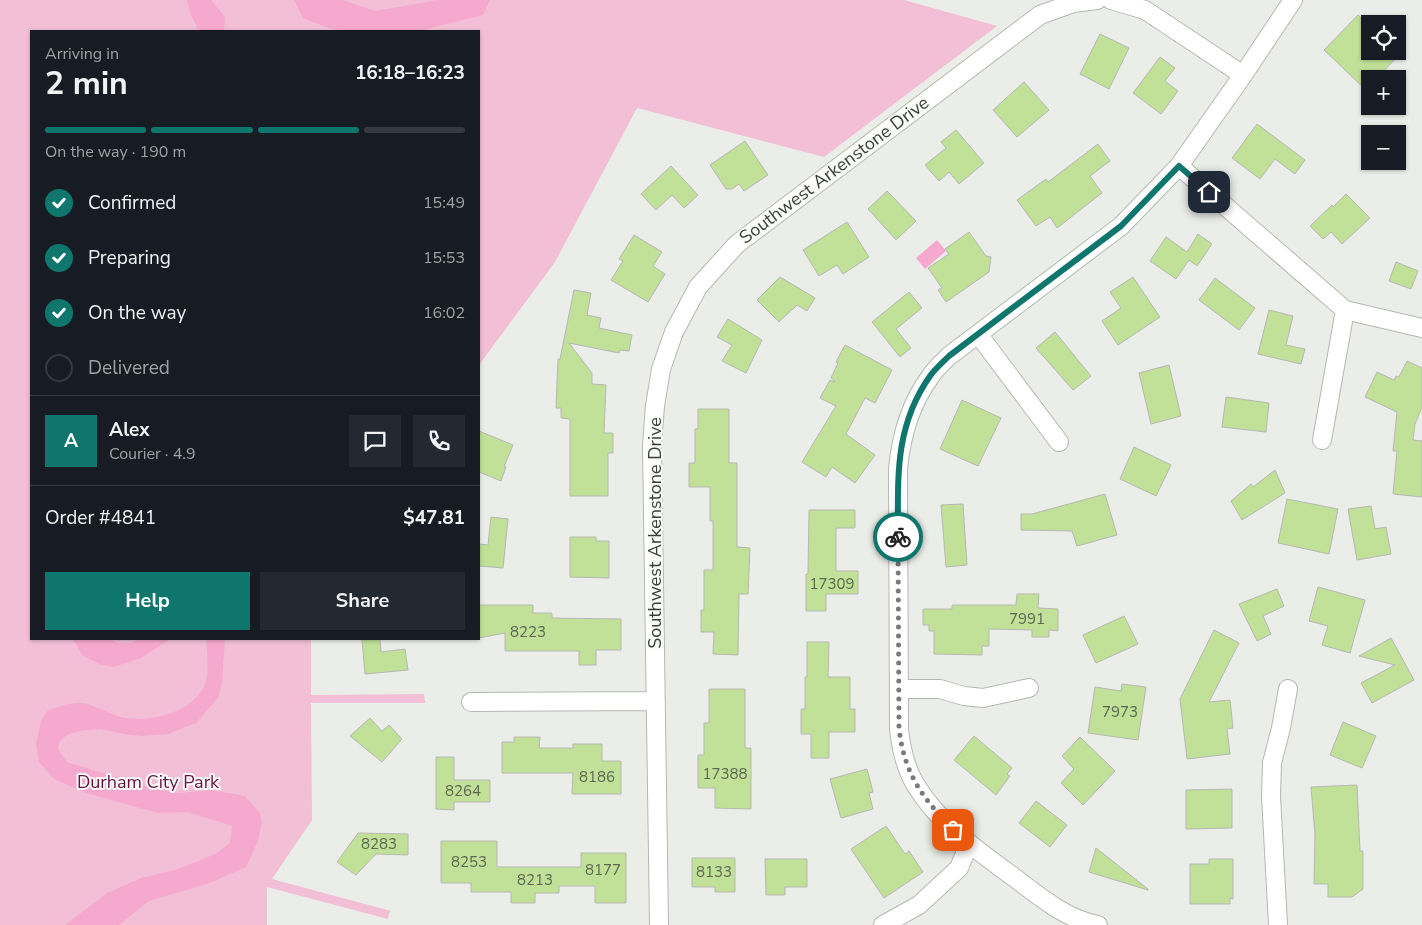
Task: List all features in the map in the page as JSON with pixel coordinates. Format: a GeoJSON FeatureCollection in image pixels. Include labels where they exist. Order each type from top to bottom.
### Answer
{"type":"FeatureCollection","features":[{"type":"Feature","properties":{"kind":"street","name":"Southwest Arkenstone Drive"},"geometry":{"type":"LineString","coordinates":[[658,925],[652,446],[655,406],[661,369],[674,332],[698,287],[737,244],[1040,15],[1073,3],[1097,0]]}},
{"type":"Feature","properties":{"kind":"street"},"geometry":{"type":"LineString","coordinates":[[1111,0],[1145,10],[1243,76]]}},
{"type":"Feature","properties":{"kind":"street"},"geometry":{"type":"LineString","coordinates":[[1098,925],[1087,923],[1051,906],[969,844],[931,807],[908,770],[902,751],[899,729],[898,469],[900,451],[912,410],[920,391],[931,375],[949,356],[1121,226],[1179,166],[1243,76],[1293,0]]}},
{"type":"Feature","properties":{"kind":"street"},"geometry":{"type":"LineString","coordinates":[[1179,166],[1345,310],[1422,328]]}},
{"type":"Feature","properties":{"kind":"street"},"geometry":{"type":"LineString","coordinates":[[1322,440],[1345,310]]}},
{"type":"Feature","properties":{"kind":"street"},"geometry":{"type":"LineString","coordinates":[[978,334],[1059,442]]}},
{"type":"Feature","properties":{"kind":"street"},"geometry":{"type":"LineString","coordinates":[[899,689],[940,689],[964,696],[983,698],[1029,688]]}},
{"type":"Feature","properties":{"kind":"street"},"geometry":{"type":"LineString","coordinates":[[1278,925],[1271,796],[1272,763],[1288,689]]}},
{"type":"Feature","properties":{"kind":"street"},"geometry":{"type":"LineString","coordinates":[[470,702],[656,701]]}},
{"type":"Feature","properties":{"kind":"street"},"geometry":{"type":"LineString","coordinates":[[883,925],[919,905],[959,868],[969,844]]}},
{"type":"Feature","properties":{"kind":"green space","name":"Durham City Park"},"geometry":{"type":"Polygon","coordinates":[[[0,0],[904,0],[997,26],[824,157],[637,108],[555,262],[480,364],[480,30],[30,30],[30,640],[311,640],[311,695],[424,694],[425,703],[311,703],[312,820],[272,879],[391,911],[388,919],[267,887],[267,925],[0,925],[0,0]]]}},
{"type":"Feature","properties":{"kind":"shaded area"},"geometry":{"type":"Polygon","coordinates":[[[187,0],[211,0],[225,17],[224,30],[198,30],[191,15],[187,0]]]}},
{"type":"Feature","properties":{"kind":"shaded area"},"geometry":{"type":"Polygon","coordinates":[[[294,0],[343,0],[375,11],[438,0],[490,0],[483,15],[423,30],[340,30],[331,29],[303,18],[294,0]]]}},
{"type":"Feature","properties":{"kind":"shaded area"},"geometry":{"type":"Polygon","coordinates":[[[937,240],[946,251],[925,269],[916,258],[937,240]]]}},
{"type":"Feature","properties":{"kind":"shaded area"},"geometry":{"type":"Polygon","coordinates":[[[74,640],[112,640],[117,643],[132,643],[136,640],[168,640],[141,658],[114,667],[99,664],[82,655],[74,640]]]}},
{"type":"Feature","properties":{"kind":"shaded area"},"geometry":{"type":"Polygon","coordinates":[[[206,640],[225,640],[222,683],[218,698],[196,723],[168,734],[143,736],[100,729],[80,731],[67,735],[59,742],[58,749],[67,762],[152,788],[179,793],[210,790],[245,796],[260,813],[262,821],[258,841],[246,867],[210,883],[149,901],[119,925],[65,925],[107,893],[141,878],[175,870],[217,853],[230,843],[232,826],[187,812],[158,813],[86,793],[54,779],[39,762],[36,744],[41,721],[48,710],[74,703],[89,704],[121,717],[132,719],[158,717],[171,713],[193,701],[201,692],[206,681],[208,666],[206,640]]]}},
{"type":"Feature","properties":{"kind":"building"},"geometry":{"type":"Polygon","coordinates":[[[1358,15],[1361,18],[1361,60],[1394,60],[1385,70],[1361,70],[1361,85],[1324,50],[1358,15]]]}},
{"type":"Feature","properties":{"kind":"building"},"geometry":{"type":"Polygon","coordinates":[[[1100,34],[1129,48],[1109,89],[1080,74],[1100,34]]]}},
{"type":"Feature","properties":{"kind":"building"},"geometry":{"type":"Polygon","coordinates":[[[1160,57],[1175,68],[1165,81],[1178,91],[1161,114],[1133,93],[1160,57]]]}},
{"type":"Feature","properties":{"kind":"building"},"geometry":{"type":"Polygon","coordinates":[[[1024,82],[1049,110],[1017,137],[993,110],[1024,82]]]}},
{"type":"Feature","properties":{"kind":"building"},"geometry":{"type":"Polygon","coordinates":[[[1257,124],[1305,160],[1295,174],[1275,159],[1260,179],[1232,158],[1257,124]]]}},
{"type":"Feature","properties":{"kind":"building"},"geometry":{"type":"Polygon","coordinates":[[[956,130],[984,163],[959,184],[949,172],[939,181],[925,165],[946,148],[941,142],[956,130]]]}},
{"type":"Feature","properties":{"kind":"building"},"geometry":{"type":"Polygon","coordinates":[[[745,141],[768,175],[744,191],[739,184],[732,189],[726,189],[710,165],[745,141]]]}},
{"type":"Feature","properties":{"kind":"building"},"geometry":{"type":"Polygon","coordinates":[[[1098,144],[1110,161],[1090,176],[1102,193],[1057,228],[1050,217],[1036,226],[1017,200],[1046,179],[1048,182],[1098,144]]]}},
{"type":"Feature","properties":{"kind":"building"},"geometry":{"type":"Polygon","coordinates":[[[671,166],[698,195],[684,208],[672,195],[656,210],[641,194],[671,166]]]}},
{"type":"Feature","properties":{"kind":"building"},"geometry":{"type":"Polygon","coordinates":[[[887,191],[916,221],[896,240],[868,209],[887,191]]]}},
{"type":"Feature","properties":{"kind":"building"},"geometry":{"type":"Polygon","coordinates":[[[1346,194],[1370,218],[1342,244],[1331,232],[1323,239],[1310,226],[1346,194]]]}},
{"type":"Feature","properties":{"kind":"building"},"geometry":{"type":"Polygon","coordinates":[[[847,222],[869,257],[843,274],[837,265],[819,276],[803,250],[847,222]]]}},
{"type":"Feature","properties":{"kind":"building"},"geometry":{"type":"Polygon","coordinates":[[[969,232],[986,256],[991,257],[989,272],[946,302],[938,290],[942,288],[928,268],[949,254],[945,249],[969,232]]]}},
{"type":"Feature","properties":{"kind":"building"},"geometry":{"type":"Polygon","coordinates":[[[1198,234],[1212,244],[1197,266],[1189,260],[1176,279],[1150,261],[1166,237],[1187,252],[1198,234]]]}},
{"type":"Feature","properties":{"kind":"building"},"geometry":{"type":"Polygon","coordinates":[[[634,235],[662,252],[653,266],[665,274],[648,302],[611,280],[623,261],[619,259],[634,235]]]}},
{"type":"Feature","properties":{"kind":"building"},"geometry":{"type":"Polygon","coordinates":[[[1396,262],[1418,271],[1411,289],[1389,281],[1396,262]]]}},
{"type":"Feature","properties":{"kind":"building"},"geometry":{"type":"Polygon","coordinates":[[[780,277],[815,298],[807,311],[797,305],[779,322],[757,300],[780,277]]]}},
{"type":"Feature","properties":{"kind":"building"},"geometry":{"type":"Polygon","coordinates":[[[1133,277],[1160,317],[1118,345],[1102,321],[1121,308],[1110,292],[1133,277]]]}},
{"type":"Feature","properties":{"kind":"building"},"geometry":{"type":"Polygon","coordinates":[[[1215,278],[1255,308],[1239,330],[1199,300],[1215,278]]]}},
{"type":"Feature","properties":{"kind":"building"},"geometry":{"type":"Polygon","coordinates":[[[574,290],[591,293],[587,315],[601,318],[599,328],[632,335],[629,351],[620,350],[619,353],[569,343],[592,373],[592,384],[606,385],[604,433],[613,433],[613,453],[608,453],[608,496],[570,496],[570,419],[561,418],[561,408],[556,408],[558,359],[560,359],[574,290]]]}},
{"type":"Feature","properties":{"kind":"building"},"geometry":{"type":"Polygon","coordinates":[[[909,292],[922,308],[896,329],[911,348],[900,357],[872,322],[909,292]]]}},
{"type":"Feature","properties":{"kind":"building"},"geometry":{"type":"Polygon","coordinates":[[[1269,310],[1293,316],[1286,345],[1305,349],[1301,364],[1258,354],[1269,310]]]}},
{"type":"Feature","properties":{"kind":"building"},"geometry":{"type":"Polygon","coordinates":[[[728,319],[762,340],[746,373],[722,361],[732,345],[717,337],[728,319]]]}},
{"type":"Feature","properties":{"kind":"building"},"geometry":{"type":"Polygon","coordinates":[[[1055,332],[1091,376],[1073,390],[1036,348],[1055,332]]]}},
{"type":"Feature","properties":{"kind":"building"},"geometry":{"type":"Polygon","coordinates":[[[845,345],[892,370],[875,403],[865,398],[846,434],[875,455],[855,483],[832,467],[826,477],[802,462],[836,406],[820,398],[830,380],[835,381],[831,378],[838,363],[836,362],[845,345]]]}},
{"type":"Feature","properties":{"kind":"building"},"geometry":{"type":"Polygon","coordinates":[[[1407,361],[1422,368],[1422,407],[1415,424],[1413,440],[1422,441],[1422,497],[1393,494],[1397,451],[1393,451],[1397,412],[1365,397],[1377,372],[1394,380],[1396,376],[1399,377],[1407,361]]]}},
{"type":"Feature","properties":{"kind":"building"},"geometry":{"type":"Polygon","coordinates":[[[1169,365],[1181,416],[1151,424],[1139,373],[1169,365]]]}},
{"type":"Feature","properties":{"kind":"building"},"geometry":{"type":"Polygon","coordinates":[[[1226,397],[1269,403],[1266,432],[1222,427],[1226,397]]]}},
{"type":"Feature","properties":{"kind":"building"},"geometry":{"type":"Polygon","coordinates":[[[962,400],[1001,418],[978,466],[940,449],[962,400]]]}},
{"type":"Feature","properties":{"kind":"building"},"geometry":{"type":"Polygon","coordinates":[[[698,409],[729,409],[729,463],[737,463],[737,547],[750,548],[748,594],[739,594],[738,655],[713,654],[714,632],[701,632],[701,610],[704,610],[704,570],[713,570],[713,521],[710,521],[710,487],[689,487],[689,463],[695,463],[695,429],[698,429],[698,409]]]}},
{"type":"Feature","properties":{"kind":"building"},"geometry":{"type":"Polygon","coordinates":[[[480,431],[513,445],[504,467],[506,467],[501,481],[480,472],[480,431]]]}},
{"type":"Feature","properties":{"kind":"building"},"geometry":{"type":"Polygon","coordinates":[[[1134,447],[1171,465],[1156,496],[1120,479],[1134,447]]]}},
{"type":"Feature","properties":{"kind":"building"},"geometry":{"type":"Polygon","coordinates":[[[1275,470],[1285,493],[1242,520],[1231,501],[1251,484],[1253,487],[1275,470]]]}},
{"type":"Feature","properties":{"kind":"building"},"geometry":{"type":"Polygon","coordinates":[[[1105,494],[1117,535],[1077,546],[1072,531],[1021,530],[1021,514],[1032,514],[1105,494]]]}},
{"type":"Feature","properties":{"kind":"building"},"geometry":{"type":"Polygon","coordinates":[[[1287,499],[1338,509],[1329,554],[1278,543],[1287,499]]]}},
{"type":"Feature","properties":{"kind":"building"},"geometry":{"type":"Polygon","coordinates":[[[963,504],[967,565],[946,567],[941,505],[963,504]]]}},
{"type":"Feature","properties":{"kind":"building"},"geometry":{"type":"Polygon","coordinates":[[[1371,506],[1375,529],[1386,527],[1391,554],[1357,560],[1348,509],[1371,506]]]}},
{"type":"Feature","properties":{"kind":"building"},"geometry":{"type":"Polygon","coordinates":[[[809,510],[855,510],[855,528],[836,528],[836,571],[858,571],[858,594],[826,594],[826,611],[806,611],[809,510]]]}},
{"type":"Feature","properties":{"kind":"building"},"geometry":{"type":"Polygon","coordinates":[[[491,517],[508,519],[503,568],[480,566],[480,544],[488,545],[491,517]]]}},
{"type":"Feature","properties":{"kind":"building"},"geometry":{"type":"Polygon","coordinates":[[[570,537],[596,537],[596,541],[609,541],[609,578],[570,577],[570,537]]]}},
{"type":"Feature","properties":{"kind":"building"},"geometry":{"type":"Polygon","coordinates":[[[1318,587],[1365,600],[1350,653],[1322,645],[1328,626],[1309,621],[1318,587]]]}},
{"type":"Feature","properties":{"kind":"building"},"geometry":{"type":"Polygon","coordinates":[[[1277,589],[1284,606],[1263,616],[1271,634],[1257,641],[1239,604],[1277,589]]]}},
{"type":"Feature","properties":{"kind":"building"},"geometry":{"type":"Polygon","coordinates":[[[1017,594],[1039,594],[1038,608],[1058,609],[1058,631],[1049,630],[1049,637],[1032,637],[1032,630],[989,629],[989,646],[982,646],[982,655],[934,654],[934,631],[929,631],[929,625],[923,625],[923,609],[952,609],[952,605],[1016,605],[1017,594]]]}},
{"type":"Feature","properties":{"kind":"building"},"geometry":{"type":"Polygon","coordinates":[[[480,605],[533,605],[533,613],[552,613],[552,618],[621,619],[621,650],[596,650],[596,665],[579,665],[579,651],[505,651],[505,633],[480,638],[480,605]]]}},
{"type":"Feature","properties":{"kind":"building"},"geometry":{"type":"Polygon","coordinates":[[[1124,616],[1138,644],[1096,663],[1083,635],[1124,616]]]}},
{"type":"Feature","properties":{"kind":"building"},"geometry":{"type":"Polygon","coordinates":[[[1214,630],[1239,643],[1209,702],[1230,700],[1233,728],[1227,729],[1230,754],[1187,759],[1180,699],[1214,630]]]}},
{"type":"Feature","properties":{"kind":"building"},"geometry":{"type":"Polygon","coordinates":[[[1391,638],[1414,680],[1372,703],[1361,683],[1395,665],[1359,656],[1391,638]]]}},
{"type":"Feature","properties":{"kind":"building"},"geometry":{"type":"Polygon","coordinates":[[[362,640],[380,640],[381,652],[405,649],[408,670],[365,674],[362,640]]]}},
{"type":"Feature","properties":{"kind":"building"},"geometry":{"type":"Polygon","coordinates":[[[807,642],[829,642],[828,677],[850,677],[850,709],[855,709],[855,732],[829,732],[829,758],[811,758],[811,734],[801,734],[801,709],[805,709],[807,642]]]}},
{"type":"Feature","properties":{"kind":"building"},"geometry":{"type":"Polygon","coordinates":[[[1122,684],[1146,687],[1138,740],[1088,733],[1095,687],[1121,691],[1122,684]]]}},
{"type":"Feature","properties":{"kind":"building"},"geometry":{"type":"Polygon","coordinates":[[[709,689],[745,689],[745,748],[751,748],[751,809],[715,808],[715,788],[698,788],[698,755],[704,755],[704,723],[709,723],[709,689]]]}},
{"type":"Feature","properties":{"kind":"building"},"geometry":{"type":"Polygon","coordinates":[[[370,718],[382,731],[389,725],[402,739],[382,762],[350,736],[370,718]]]}},
{"type":"Feature","properties":{"kind":"building"},"geometry":{"type":"Polygon","coordinates":[[[1343,722],[1376,736],[1362,768],[1330,755],[1343,722]]]}},
{"type":"Feature","properties":{"kind":"building"},"geometry":{"type":"Polygon","coordinates":[[[974,736],[1012,768],[1007,774],[1010,776],[996,795],[954,760],[974,736]]]}},
{"type":"Feature","properties":{"kind":"building"},"geometry":{"type":"Polygon","coordinates":[[[514,737],[540,737],[539,748],[573,748],[573,744],[602,744],[602,761],[621,761],[621,794],[572,794],[573,773],[502,773],[502,742],[514,742],[514,737]]]}},
{"type":"Feature","properties":{"kind":"building"},"geometry":{"type":"Polygon","coordinates":[[[1080,737],[1115,771],[1083,805],[1061,783],[1074,769],[1062,756],[1080,737]]]}},
{"type":"Feature","properties":{"kind":"building"},"geometry":{"type":"Polygon","coordinates":[[[436,757],[454,757],[454,780],[490,780],[490,802],[454,802],[454,810],[436,809],[436,757]]]}},
{"type":"Feature","properties":{"kind":"building"},"geometry":{"type":"Polygon","coordinates":[[[867,769],[873,792],[869,793],[873,809],[841,818],[830,779],[867,769]]]}},
{"type":"Feature","properties":{"kind":"building"},"geometry":{"type":"Polygon","coordinates":[[[1357,785],[1360,851],[1363,851],[1363,889],[1352,897],[1328,897],[1328,884],[1314,884],[1315,835],[1311,787],[1357,785]]]}},
{"type":"Feature","properties":{"kind":"building"},"geometry":{"type":"Polygon","coordinates":[[[1232,789],[1232,828],[1186,829],[1186,790],[1232,789]]]}},
{"type":"Feature","properties":{"kind":"building"},"geometry":{"type":"Polygon","coordinates":[[[1036,801],[1067,825],[1050,847],[1019,823],[1036,801]]]}},
{"type":"Feature","properties":{"kind":"building"},"geometry":{"type":"Polygon","coordinates":[[[886,826],[905,854],[909,851],[923,872],[884,898],[851,849],[886,826]]]}},
{"type":"Feature","properties":{"kind":"building"},"geometry":{"type":"Polygon","coordinates":[[[358,833],[408,834],[408,855],[376,854],[356,875],[337,862],[358,833]]]}},
{"type":"Feature","properties":{"kind":"building"},"geometry":{"type":"Polygon","coordinates":[[[441,841],[497,841],[497,867],[581,867],[581,853],[626,853],[626,903],[595,903],[595,886],[559,886],[559,893],[535,893],[535,903],[511,903],[511,892],[471,892],[471,883],[441,883],[441,841]]]}},
{"type":"Feature","properties":{"kind":"building"},"geometry":{"type":"Polygon","coordinates":[[[1096,848],[1148,889],[1148,890],[1089,872],[1096,848]]]}},
{"type":"Feature","properties":{"kind":"building"},"geometry":{"type":"Polygon","coordinates":[[[692,858],[735,858],[735,892],[715,892],[715,887],[692,887],[692,858]]]}},
{"type":"Feature","properties":{"kind":"building"},"geometry":{"type":"Polygon","coordinates":[[[765,859],[807,859],[807,887],[785,887],[785,895],[766,895],[765,859]]]}},
{"type":"Feature","properties":{"kind":"building"},"geometry":{"type":"Polygon","coordinates":[[[1209,859],[1233,859],[1233,899],[1230,898],[1230,904],[1190,904],[1190,864],[1209,864],[1209,859]]]}},
{"type":"Feature","properties":{"kind":"way so far"},"geometry":{"type":"LineString","coordinates":[[898,537],[899,729],[902,751],[915,784],[931,807],[953,830]]}},
{"type":"Feature","properties":{"kind":"route"},"geometry":{"type":"LineString","coordinates":[[898,537],[898,469],[900,451],[912,410],[920,391],[931,375],[949,356],[1121,226],[1179,166],[1209,192]]}}]}
